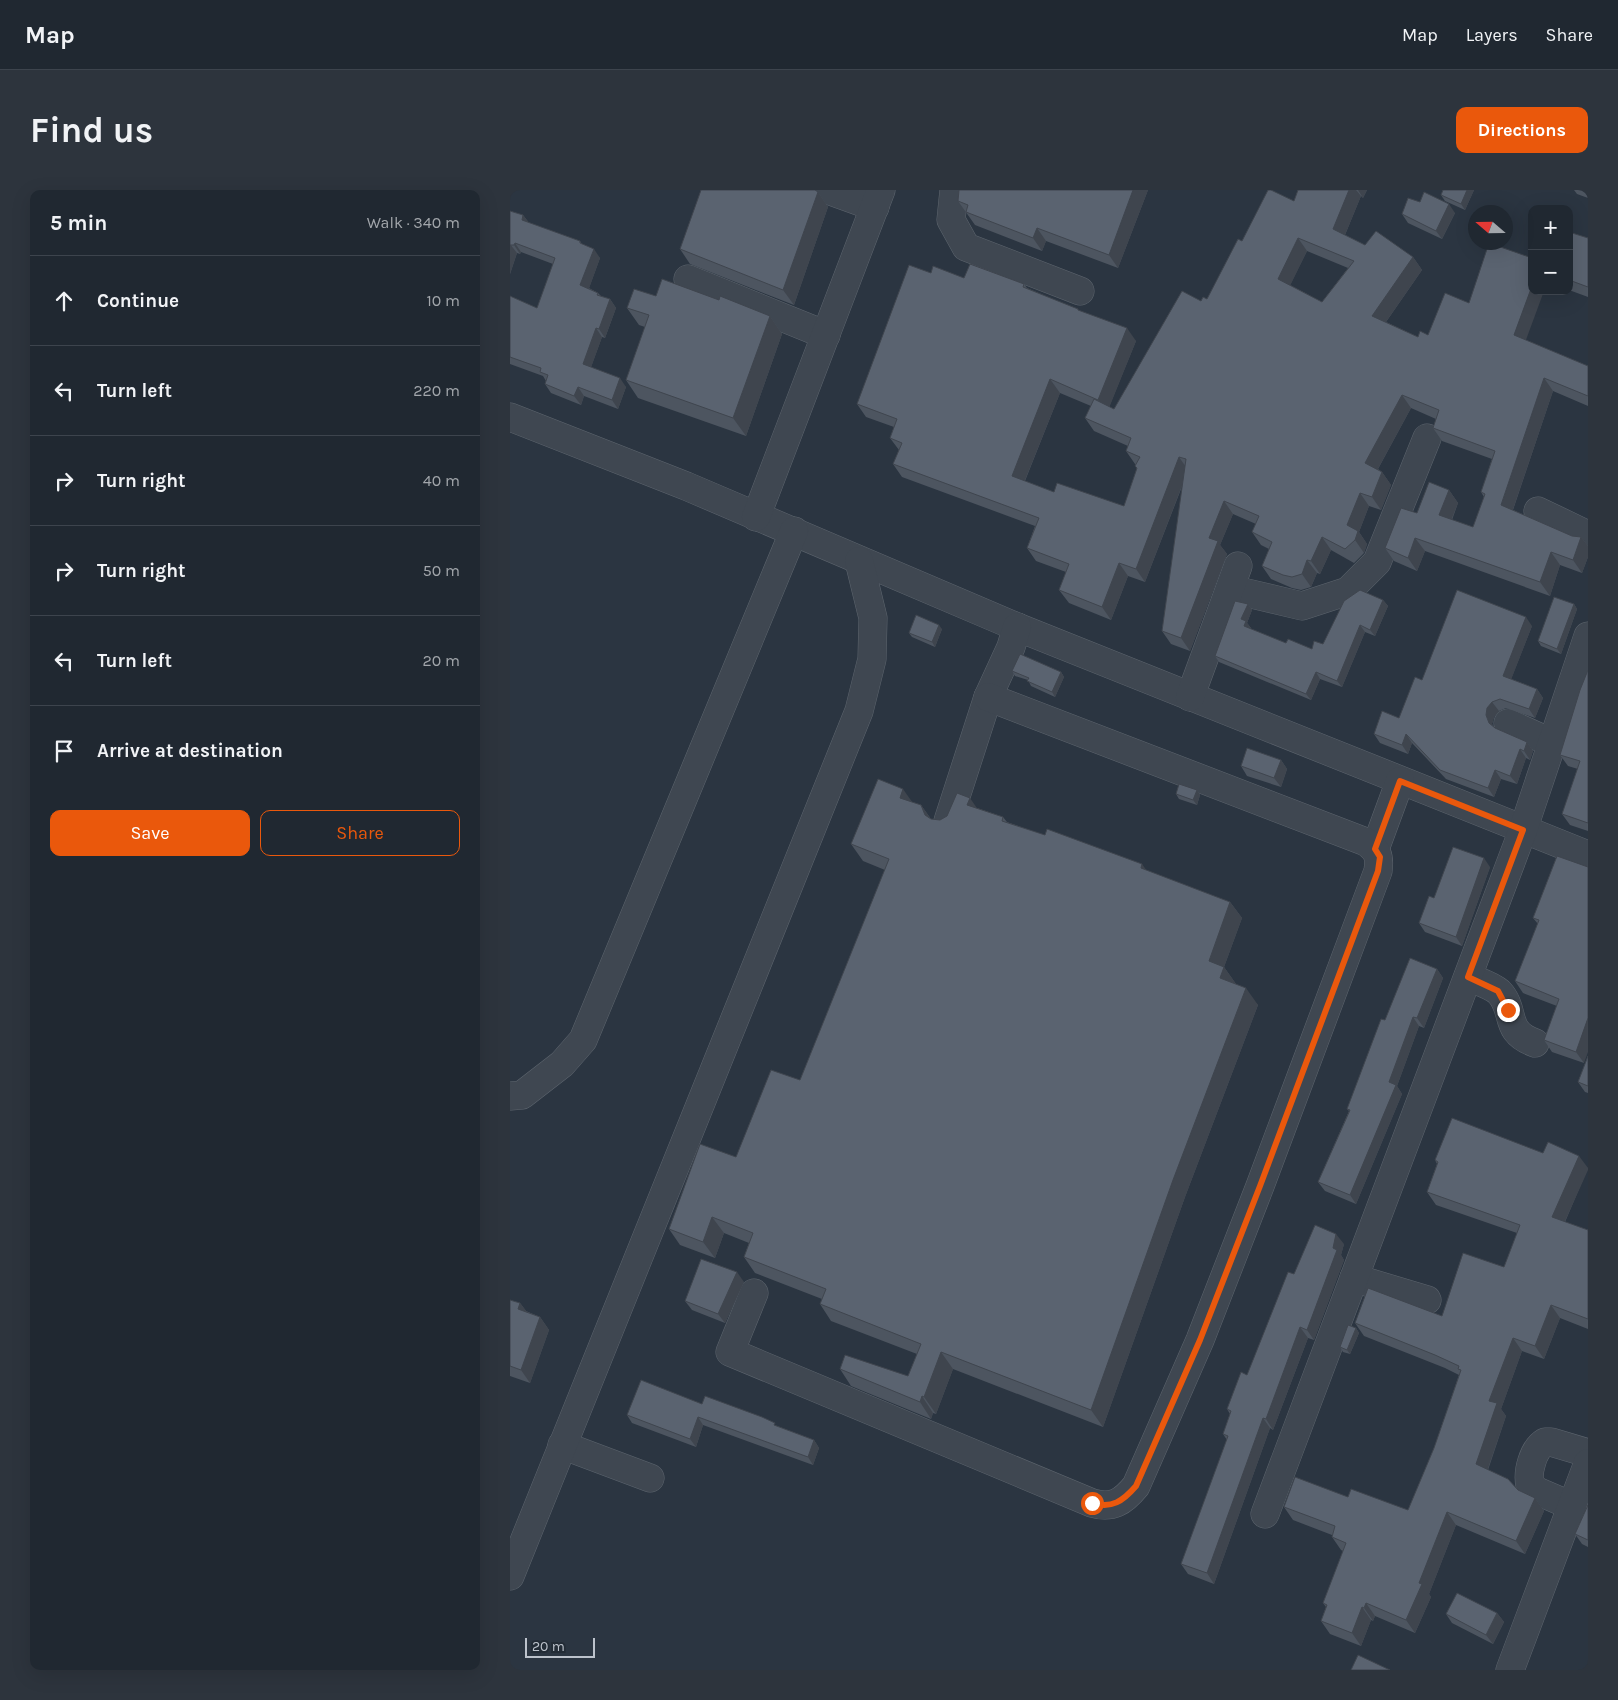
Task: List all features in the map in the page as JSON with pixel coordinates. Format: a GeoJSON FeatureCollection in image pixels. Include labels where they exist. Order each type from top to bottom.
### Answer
{"type":"FeatureCollection","features":[{"type":"Feature","properties":{"kind":"street"},"geometry":{"type":"LineString","coordinates":[[756,517],[878,199],[828,190]]}},
{"type":"Feature","properties":{"kind":"street"},"geometry":{"type":"LineString","coordinates":[[954,190],[950,220],[966,247],[1080,292]]}},
{"type":"Feature","properties":{"kind":"street"},"geometry":{"type":"LineString","coordinates":[[688,280],[826,335]]}},
{"type":"Feature","properties":{"kind":"street"},"geometry":{"type":"LineString","coordinates":[[510,417],[686,486],[1017,627],[1588,855]]}},
{"type":"Feature","properties":{"kind":"street"},"geometry":{"type":"LineString","coordinates":[[1190,696],[1234,577],[1302,606],[1348,591],[1377,562],[1427,438]]}},
{"type":"Feature","properties":{"kind":"street"},"geometry":{"type":"LineString","coordinates":[[1538,510],[1588,535]]}},
{"type":"Feature","properties":{"kind":"street"},"geometry":{"type":"LineString","coordinates":[[510,1096],[522,1095],[562,1064],[583,1040],[794,531]]}},
{"type":"Feature","properties":{"kind":"street"},"geometry":{"type":"LineString","coordinates":[[510,1576],[859,711],[872,659],[872,626],[859,561]]}},
{"type":"Feature","properties":{"kind":"street"},"geometry":{"type":"LineString","coordinates":[[948,821],[988,697],[1011,648],[1017,627]]}},
{"type":"Feature","properties":{"kind":"street"},"geometry":{"type":"LineString","coordinates":[[1265,1514],[1523,830],[1588,636]]}},
{"type":"Feature","properties":{"kind":"street"},"geometry":{"type":"LineString","coordinates":[[754,1293],[730,1352],[1092,1503],[1103,1506],[1113,1505],[1125,1499],[1136,1486],[1192,1358],[1260,1186],[1378,871],[1380,857],[1375,849],[1366,842],[988,697]]}},
{"type":"Feature","properties":{"kind":"street"},"geometry":{"type":"LineString","coordinates":[[1508,723],[1552,743]]}},
{"type":"Feature","properties":{"kind":"street"},"geometry":{"type":"LineString","coordinates":[[1375,849],[1400,781]]}},
{"type":"Feature","properties":{"kind":"street"},"geometry":{"type":"LineString","coordinates":[[1468,977],[1498,991],[1504,999],[1513,1028],[1525,1039],[1535,1043]]}},
{"type":"Feature","properties":{"kind":"street"},"geometry":{"type":"LineString","coordinates":[[1354,1278],[1427,1300]]}},
{"type":"Feature","properties":{"kind":"street"},"geometry":{"type":"LineString","coordinates":[[1572,1506],[1537,1491],[1530,1485],[1529,1471],[1537,1451],[1545,1442],[1588,1453]]}},
{"type":"Feature","properties":{"kind":"street"},"geometry":{"type":"LineString","coordinates":[[562,1445],[650,1478]]}},
{"type":"Feature","properties":{"kind":"street"},"geometry":{"type":"LineString","coordinates":[[1510,1670],[1588,1463]]}},
{"type":"Feature","properties":{"kind":"building"},"geometry":{"type":"Polygon","coordinates":[[[701,190],[815,190],[818,192],[783,290],[680,249],[701,190]]]}},
{"type":"Feature","properties":{"kind":"building"},"geometry":{"type":"Polygon","coordinates":[[[959,190],[1133,190],[1109,255],[1037,228],[1033,238],[966,212],[968,205],[958,201],[959,190]]]}},
{"type":"Feature","properties":{"kind":"building"},"geometry":{"type":"Polygon","coordinates":[[[1268,190],[1294,201],[1298,190],[1349,190],[1333,229],[1365,245],[1376,231],[1413,257],[1372,316],[1418,337],[1420,331],[1428,335],[1445,293],[1469,303],[1487,250],[1509,250],[1528,257],[1529,295],[1514,335],[1588,366],[1588,396],[1544,378],[1501,505],[1572,536],[1581,537],[1573,560],[1551,552],[1540,582],[1415,538],[1408,558],[1385,548],[1401,508],[1417,513],[1429,482],[1449,490],[1439,515],[1473,527],[1485,494],[1481,492],[1495,451],[1433,428],[1439,410],[1402,395],[1365,463],[1382,472],[1372,497],[1360,493],[1347,525],[1358,531],[1355,540],[1345,549],[1322,537],[1311,561],[1307,560],[1302,574],[1292,577],[1283,575],[1262,566],[1272,542],[1252,532],[1259,516],[1224,501],[1209,538],[1218,541],[1181,638],[1162,631],[1186,459],[1179,457],[1136,569],[1119,563],[1102,607],[1059,590],[1069,564],[1027,548],[1039,518],[893,464],[902,443],[890,438],[897,419],[857,404],[909,265],[931,273],[933,266],[964,278],[970,264],[1024,284],[1023,287],[1127,328],[1098,400],[1050,379],[1012,476],[1054,492],[1057,483],[1124,506],[1137,468],[1135,466],[1140,457],[1126,451],[1131,438],[1085,418],[1094,399],[1114,409],[1182,291],[1201,301],[1203,297],[1207,299],[1238,239],[1242,241],[1268,190]],[[1298,238],[1278,279],[1322,302],[1354,261],[1298,238]]]}},
{"type":"Feature","properties":{"kind":"building"},"geometry":{"type":"Polygon","coordinates":[[[1443,190],[1467,190],[1461,204],[1441,195],[1443,190]]]}},
{"type":"Feature","properties":{"kind":"building"},"geometry":{"type":"Polygon","coordinates":[[[1424,192],[1449,204],[1436,231],[1402,214],[1408,198],[1420,202],[1424,192]]]}},
{"type":"Feature","properties":{"kind":"building"},"geometry":{"type":"Polygon","coordinates":[[[510,211],[523,215],[522,220],[580,241],[580,243],[594,249],[580,285],[598,293],[597,295],[610,299],[599,329],[596,328],[583,364],[620,378],[612,400],[578,387],[574,396],[545,384],[548,375],[540,372],[541,368],[510,357],[510,296],[537,308],[555,258],[515,243],[510,245],[510,211]]]}},
{"type":"Feature","properties":{"kind":"building"},"geometry":{"type":"Polygon","coordinates":[[[1573,233],[1588,238],[1588,287],[1573,281],[1573,233]]]}},
{"type":"Feature","properties":{"kind":"building"},"geometry":{"type":"Polygon","coordinates":[[[662,279],[719,300],[720,296],[770,316],[733,418],[626,380],[649,315],[627,308],[634,289],[656,296],[662,279]]]}},
{"type":"Feature","properties":{"kind":"building"},"geometry":{"type":"Polygon","coordinates":[[[1360,590],[1383,600],[1370,630],[1360,625],[1337,681],[1316,672],[1306,694],[1215,656],[1235,601],[1248,604],[1241,619],[1246,621],[1244,626],[1286,643],[1288,639],[1312,649],[1314,641],[1323,644],[1344,601],[1360,590]]]}},
{"type":"Feature","properties":{"kind":"building"},"geometry":{"type":"Polygon","coordinates":[[[1457,590],[1526,617],[1503,676],[1537,689],[1529,709],[1500,699],[1492,702],[1487,708],[1486,715],[1489,723],[1495,728],[1527,742],[1524,751],[1520,749],[1510,776],[1495,770],[1488,788],[1440,770],[1406,734],[1402,745],[1374,734],[1382,711],[1399,718],[1415,677],[1422,680],[1457,590]]]}},
{"type":"Feature","properties":{"kind":"building"},"geometry":{"type":"Polygon","coordinates":[[[1554,597],[1574,604],[1557,649],[1538,641],[1554,597]]]}},
{"type":"Feature","properties":{"kind":"building"},"geometry":{"type":"Polygon","coordinates":[[[916,615],[939,625],[932,642],[909,633],[916,615]]]}},
{"type":"Feature","properties":{"kind":"building"},"geometry":{"type":"Polygon","coordinates":[[[1020,654],[1061,672],[1052,692],[1027,681],[1029,678],[1012,671],[1020,654]]]}},
{"type":"Feature","properties":{"kind":"building"},"geometry":{"type":"Polygon","coordinates":[[[1588,670],[1588,823],[1562,814],[1580,761],[1560,755],[1588,670]]]}},
{"type":"Feature","properties":{"kind":"building"},"geometry":{"type":"Polygon","coordinates":[[[1247,748],[1281,760],[1274,778],[1241,766],[1247,748]]]}},
{"type":"Feature","properties":{"kind":"building"},"geometry":{"type":"Polygon","coordinates":[[[878,779],[903,789],[900,798],[921,805],[925,815],[931,819],[940,820],[947,816],[957,793],[970,798],[967,805],[1003,817],[1002,821],[1045,835],[1047,829],[1142,864],[1141,868],[1230,902],[1209,961],[1224,967],[1220,978],[1246,988],[1173,1180],[1091,1410],[941,1352],[924,1397],[922,1396],[920,1402],[840,1369],[845,1355],[908,1376],[921,1344],[820,1304],[826,1289],[744,1257],[753,1233],[712,1217],[703,1242],[669,1229],[700,1144],[736,1157],[771,1070],[800,1080],[889,859],[851,844],[878,779]]]}},
{"type":"Feature","properties":{"kind":"building"},"geometry":{"type":"Polygon","coordinates":[[[1179,784],[1197,790],[1193,800],[1176,794],[1179,784]]]}},
{"type":"Feature","properties":{"kind":"building"},"geometry":{"type":"Polygon","coordinates":[[[1453,847],[1484,858],[1456,937],[1419,923],[1429,896],[1434,898],[1453,847]]]}},
{"type":"Feature","properties":{"kind":"building"},"geometry":{"type":"Polygon","coordinates":[[[1557,856],[1588,867],[1588,1018],[1576,1052],[1544,1040],[1559,999],[1515,981],[1539,920],[1533,918],[1557,856]]]}},
{"type":"Feature","properties":{"kind":"building"},"geometry":{"type":"Polygon","coordinates":[[[1410,958],[1437,969],[1417,1018],[1413,1017],[1389,1082],[1396,1085],[1350,1195],[1318,1182],[1350,1110],[1347,1109],[1381,1019],[1385,1020],[1410,958]]]}},
{"type":"Feature","properties":{"kind":"building"},"geometry":{"type":"Polygon","coordinates":[[[1588,1056],[1588,1086],[1578,1082],[1588,1056]]]}},
{"type":"Feature","properties":{"kind":"building"},"geometry":{"type":"Polygon","coordinates":[[[1452,1118],[1543,1153],[1548,1142],[1579,1156],[1552,1217],[1588,1230],[1588,1319],[1551,1305],[1535,1346],[1513,1338],[1489,1401],[1497,1403],[1476,1464],[1508,1479],[1518,1490],[1535,1498],[1516,1541],[1447,1512],[1419,1583],[1422,1584],[1406,1620],[1366,1603],[1364,1608],[1362,1607],[1352,1633],[1321,1621],[1327,1605],[1323,1603],[1346,1543],[1332,1537],[1335,1526],[1284,1507],[1295,1477],[1348,1497],[1351,1489],[1408,1510],[1434,1448],[1461,1370],[1458,1369],[1459,1366],[1435,1355],[1355,1323],[1368,1288],[1442,1316],[1463,1253],[1504,1267],[1520,1225],[1427,1192],[1438,1162],[1435,1160],[1452,1118]]]}},
{"type":"Feature","properties":{"kind":"building"},"geometry":{"type":"Polygon","coordinates":[[[1315,1225],[1336,1234],[1333,1248],[1337,1250],[1307,1330],[1300,1327],[1266,1419],[1263,1418],[1207,1573],[1181,1564],[1228,1436],[1223,1434],[1231,1411],[1227,1409],[1241,1372],[1247,1375],[1288,1272],[1294,1274],[1315,1225]]]}},
{"type":"Feature","properties":{"kind":"building"},"geometry":{"type":"Polygon","coordinates":[[[701,1259],[737,1272],[718,1314],[685,1301],[701,1259]]]}},
{"type":"Feature","properties":{"kind":"building"},"geometry":{"type":"Polygon","coordinates":[[[510,1300],[520,1303],[518,1309],[540,1317],[521,1370],[510,1366],[510,1300]]]}},
{"type":"Feature","properties":{"kind":"building"},"geometry":{"type":"Polygon","coordinates":[[[1348,1325],[1356,1328],[1347,1350],[1340,1347],[1348,1325]]]}},
{"type":"Feature","properties":{"kind":"building"},"geometry":{"type":"Polygon","coordinates":[[[641,1380],[702,1404],[705,1396],[762,1417],[775,1423],[774,1425],[814,1440],[808,1457],[698,1417],[690,1439],[627,1415],[641,1380]]]}},
{"type":"Feature","properties":{"kind":"building"},"geometry":{"type":"Polygon","coordinates":[[[1588,1505],[1588,1540],[1575,1534],[1588,1505]]]}},
{"type":"Feature","properties":{"kind":"building"},"geometry":{"type":"Polygon","coordinates":[[[1457,1593],[1497,1613],[1486,1635],[1446,1614],[1457,1593]]]}},
{"type":"Feature","properties":{"kind":"building"},"geometry":{"type":"Polygon","coordinates":[[[1358,1655],[1390,1670],[1351,1670],[1358,1655]]]}},
{"type":"Feature","properties":{"kind":"route"},"geometry":{"type":"LineString","coordinates":[[1092,1503],[1103,1506],[1113,1505],[1125,1499],[1136,1486],[1200,1340],[1378,871],[1380,857],[1375,849],[1400,781],[1523,830],[1468,977],[1498,991],[1504,999],[1508,1010]]}}]}
